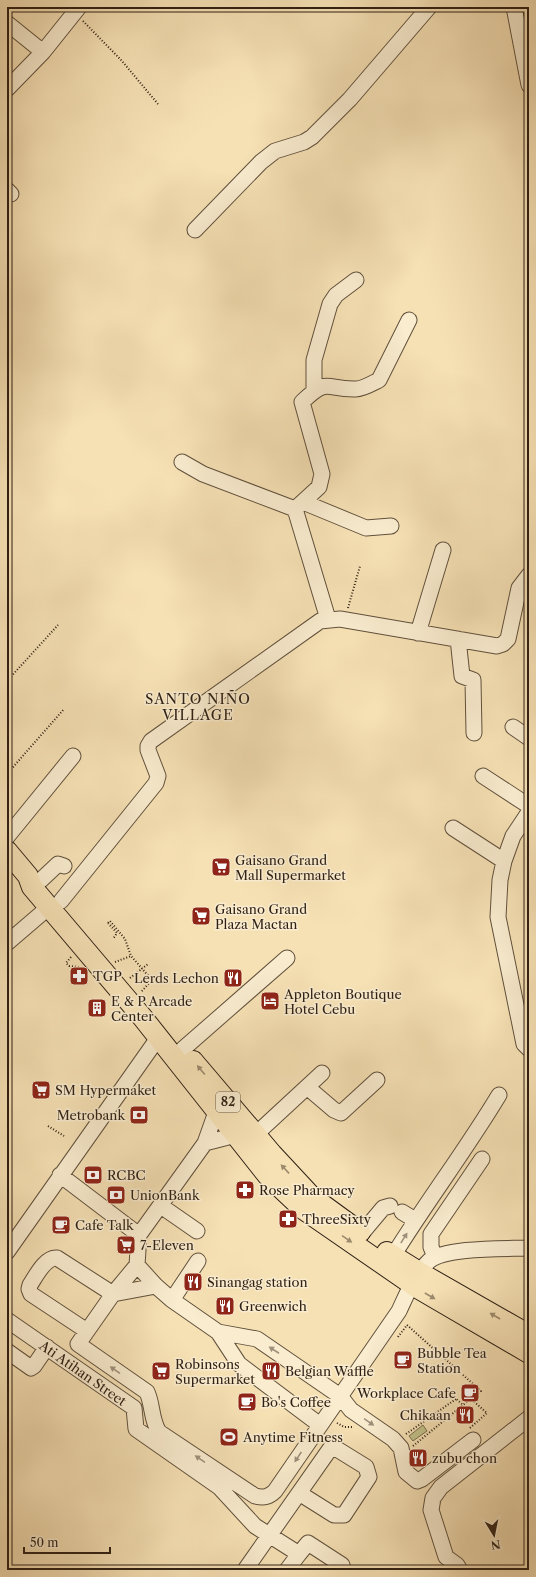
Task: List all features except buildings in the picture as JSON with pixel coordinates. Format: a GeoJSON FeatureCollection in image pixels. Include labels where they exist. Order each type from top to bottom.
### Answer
{"type":"FeatureCollection","features":[{"type":"Feature","properties":{"kind":"main road","name":"82"},"geometry":{"type":"LineString","coordinates":[[7,851],[34,878],[32,887],[122,959],[183,1049],[245,1135],[268,1176],[303,1209],[390,1261],[529,1353]]}},
{"type":"Feature","properties":{"kind":"main road","name":"82"},"geometry":{"type":"LineString","coordinates":[[55,904],[90,954],[216,1112],[245,1135],[312,1197],[362,1233],[390,1261]]}},
{"type":"Feature","properties":{"kind":"main road","name":"82"},"geometry":{"type":"LineString","coordinates":[[416,1278],[529,1335]]}},
{"type":"Feature","properties":{"kind":"street"},"geometry":{"type":"LineString","coordinates":[[195,230],[261,162],[275,150],[304,142],[312,137],[350,99],[429,7]]}},
{"type":"Feature","properties":{"kind":"street"},"geometry":{"type":"LineString","coordinates":[[514,7],[529,85]]}},
{"type":"Feature","properties":{"kind":"street"},"geometry":{"type":"LineString","coordinates":[[7,89],[43,52],[77,10]]}},
{"type":"Feature","properties":{"kind":"street"},"geometry":{"type":"LineString","coordinates":[[7,23],[43,52]]}},
{"type":"Feature","properties":{"kind":"street"},"geometry":{"type":"LineString","coordinates":[[314,391],[314,360],[330,304],[336,295],[356,280]]}},
{"type":"Feature","properties":{"kind":"street"},"geometry":{"type":"LineString","coordinates":[[299,506],[319,488],[322,474],[302,402],[314,391],[324,385],[357,389],[379,380],[409,320]]}},
{"type":"Feature","properties":{"kind":"street"},"geometry":{"type":"LineString","coordinates":[[182,462],[203,474],[366,528],[391,526]]}},
{"type":"Feature","properties":{"kind":"street"},"geometry":{"type":"LineString","coordinates":[[299,506],[334,619]]}},
{"type":"Feature","properties":{"kind":"street"},"geometry":{"type":"LineString","coordinates":[[418,633],[443,550]]}},
{"type":"Feature","properties":{"kind":"street"},"geometry":{"type":"LineString","coordinates":[[7,943],[55,904],[74,872],[156,783],[158,776],[148,750],[148,746],[151,741],[320,621],[334,619],[497,646],[503,644],[508,639],[519,588],[529,575]]}},
{"type":"Feature","properties":{"kind":"street"},"geometry":{"type":"LineString","coordinates":[[458,639],[462,676],[472,680],[474,733]]}},
{"type":"Feature","properties":{"kind":"street"},"geometry":{"type":"LineString","coordinates":[[513,727],[529,738]]}},
{"type":"Feature","properties":{"kind":"street"},"geometry":{"type":"LineString","coordinates":[[7,837],[73,756]]}},
{"type":"Feature","properties":{"kind":"street"},"geometry":{"type":"LineString","coordinates":[[483,776],[529,806]]}},
{"type":"Feature","properties":{"kind":"street"},"geometry":{"type":"LineString","coordinates":[[529,812],[513,836],[504,861],[500,880],[498,917],[524,1044],[529,1049]]}},
{"type":"Feature","properties":{"kind":"street"},"geometry":{"type":"LineString","coordinates":[[453,828],[504,861]]}},
{"type":"Feature","properties":{"kind":"street"},"geometry":{"type":"LineString","coordinates":[[34,878],[58,864],[74,872]]}},
{"type":"Feature","properties":{"kind":"street"},"geometry":{"type":"LineString","coordinates":[[183,1049],[288,958]]}},
{"type":"Feature","properties":{"kind":"street"},"geometry":{"type":"LineString","coordinates":[[7,1252],[158,1038]]}},
{"type":"Feature","properties":{"kind":"street"},"geometry":{"type":"LineString","coordinates":[[205,1143],[245,1135],[307,1087],[322,1073]]}},
{"type":"Feature","properties":{"kind":"street"},"geometry":{"type":"LineString","coordinates":[[307,1087],[334,1110],[341,1113],[377,1080]]}},
{"type":"Feature","properties":{"kind":"street"},"geometry":{"type":"LineString","coordinates":[[390,1261],[415,1220],[472,1140],[499,1095]]}},
{"type":"Feature","properties":{"kind":"street"},"geometry":{"type":"LineString","coordinates":[[82,1337],[137,1265],[139,1235],[205,1143],[216,1112]]}},
{"type":"Feature","properties":{"kind":"street"},"geometry":{"type":"LineString","coordinates":[[435,1257],[431,1247],[431,1234],[482,1159]]}},
{"type":"Feature","properties":{"kind":"street"},"geometry":{"type":"LineString","coordinates":[[60,1175],[139,1235]]}},
{"type":"Feature","properties":{"kind":"street"},"geometry":{"type":"LineString","coordinates":[[161,1206],[196,1231]]}},
{"type":"Feature","properties":{"kind":"street"},"geometry":{"type":"LineString","coordinates":[[362,1233],[383,1208],[396,1209],[415,1220]]}},
{"type":"Feature","properties":{"kind":"street"},"geometry":{"type":"LineString","coordinates":[[156,1286],[114,1294],[57,1258],[52,1258],[48,1260],[30,1285],[29,1289],[32,1294],[147,1392],[151,1400],[154,1425],[159,1432],[255,1496],[262,1498],[270,1496],[275,1491],[399,1311],[416,1278],[429,1261],[435,1257],[454,1252],[529,1248]]}},
{"type":"Feature","properties":{"kind":"street"},"geometry":{"type":"LineString","coordinates":[[172,1300],[198,1261]]}},
{"type":"Feature","properties":{"kind":"street"},"geometry":{"type":"LineString","coordinates":[[137,1265],[156,1286],[172,1300],[218,1332],[239,1364],[317,1429]]}},
{"type":"Feature","properties":{"kind":"street","name":"Ati Atihan Street"},"geometry":{"type":"LineString","coordinates":[[7,1320],[134,1408],[136,1429],[219,1487],[255,1526],[299,1554]]}},
{"type":"Feature","properties":{"kind":"street"},"geometry":{"type":"LineString","coordinates":[[218,1332],[257,1339],[340,1396],[351,1410],[393,1439],[403,1451],[406,1472],[417,1481],[471,1434]]}},
{"type":"Feature","properties":{"kind":"street"},"geometry":{"type":"LineString","coordinates":[[7,1351],[31,1368],[47,1348]]}},
{"type":"Feature","properties":{"kind":"street"},"geometry":{"type":"LineString","coordinates":[[460,1570],[457,1565],[446,1558],[431,1510],[433,1498],[441,1487],[529,1418]]}},
{"type":"Feature","properties":{"kind":"street"},"geometry":{"type":"LineString","coordinates":[[246,1570],[299,1493],[332,1446],[366,1467],[369,1477],[344,1515],[334,1515],[299,1493]]}},
{"type":"Feature","properties":{"kind":"street"},"geometry":{"type":"LineString","coordinates":[[287,1570],[308,1543],[342,1565],[343,1570]]}},
{"type":"Feature","properties":{"kind":"path"},"geometry":{"type":"LineString","coordinates":[[77,10],[122,60],[158,104]]}},
{"type":"Feature","properties":{"kind":"path"},"geometry":{"type":"LineString","coordinates":[[334,619],[346,613],[360,566]]}},
{"type":"Feature","properties":{"kind":"path"},"geometry":{"type":"LineString","coordinates":[[7,681],[58,626]]}},
{"type":"Feature","properties":{"kind":"path"},"geometry":{"type":"LineString","coordinates":[[7,774],[64,709]]}},
{"type":"Feature","properties":{"kind":"path"},"geometry":{"type":"LineString","coordinates":[[113,939],[117,933],[108,923],[110,921],[125,938],[122,959],[136,981]]}},
{"type":"Feature","properties":{"kind":"path"},"geometry":{"type":"LineString","coordinates":[[66,963],[69,966],[82,967]]}},
{"type":"Feature","properties":{"kind":"path"},"geometry":{"type":"LineString","coordinates":[[136,981],[148,964]]}},
{"type":"Feature","properties":{"kind":"path"},"geometry":{"type":"LineString","coordinates":[[136,981],[152,980],[136,981]]}},
{"type":"Feature","properties":{"kind":"path"},"geometry":{"type":"LineString","coordinates":[[48,1126],[64,1136]]}},
{"type":"Feature","properties":{"kind":"path"},"geometry":{"type":"LineString","coordinates":[[394,1342],[407,1326],[481,1391],[409,1449],[404,1457]]}},
{"type":"Feature","properties":{"kind":"path"},"geometry":{"type":"LineString","coordinates":[[453,1396],[463,1405]]}},
{"type":"Feature","properties":{"kind":"path"},"geometry":{"type":"LineString","coordinates":[[403,1436],[456,1398]]}},
{"type":"Feature","properties":{"kind":"path"},"geometry":{"type":"LineString","coordinates":[[471,1399],[487,1413],[471,1434]]}},
{"type":"Feature","properties":{"kind":"path"},"geometry":{"type":"LineString","coordinates":[[317,1429],[321,1433],[332,1424],[338,1422],[344,1427],[357,1426]]}},
{"type":"Feature","properties":{"kind":"green space"},"geometry":{"type":"Polygon","coordinates":[[[423,1425],[427,1431],[413,1441],[409,1436],[423,1425]]]}},
{"type":"Feature","properties":{"kind":"place","name":"Gaisano Grand Mall Supermarket"},"geometry":{"type":"Point","coordinates":[221,867]}},
{"type":"Feature","properties":{"kind":"place","name":"Gaisano Grand Plaza Mactan"},"geometry":{"type":"Point","coordinates":[201,916]}},
{"type":"Feature","properties":{"kind":"place","name":"TGP"},"geometry":{"type":"Point","coordinates":[79,976]}},
{"type":"Feature","properties":{"kind":"place","name":"Lerds Lechon"},"geometry":{"type":"Point","coordinates":[233,978]}},
{"type":"Feature","properties":{"kind":"place","name":"Appleton Boutique Hotel Cebu"},"geometry":{"type":"Point","coordinates":[270,1001]}},
{"type":"Feature","properties":{"kind":"place","name":"E & P Arcade Center"},"geometry":{"type":"Point","coordinates":[97,1008]}},
{"type":"Feature","properties":{"kind":"place","name":"SM Hypermaket"},"geometry":{"type":"Point","coordinates":[41,1090]}},
{"type":"Feature","properties":{"kind":"place","name":"Metrobank"},"geometry":{"type":"Point","coordinates":[139,1115]}},
{"type":"Feature","properties":{"kind":"place","name":"RCBC"},"geometry":{"type":"Point","coordinates":[93,1175]}},
{"type":"Feature","properties":{"kind":"place","name":"Rose Pharmacy"},"geometry":{"type":"Point","coordinates":[245,1190]}},
{"type":"Feature","properties":{"kind":"place","name":"UnionBank"},"geometry":{"type":"Point","coordinates":[116,1195]}},
{"type":"Feature","properties":{"kind":"place","name":"ThreeSixty"},"geometry":{"type":"Point","coordinates":[288,1219]}},
{"type":"Feature","properties":{"kind":"place","name":"Cafe Talk"},"geometry":{"type":"Point","coordinates":[61,1225]}},
{"type":"Feature","properties":{"kind":"place","name":"7-Eleven"},"geometry":{"type":"Point","coordinates":[126,1245]}},
{"type":"Feature","properties":{"kind":"place","name":"Sinangag station"},"geometry":{"type":"Point","coordinates":[193,1282]}},
{"type":"Feature","properties":{"kind":"place","name":"Greenwich"},"geometry":{"type":"Point","coordinates":[225,1306]}},
{"type":"Feature","properties":{"kind":"place","name":"Bubble Tea Station"},"geometry":{"type":"Point","coordinates":[403,1360]}},
{"type":"Feature","properties":{"kind":"place","name":"Robinsons Supermarket"},"geometry":{"type":"Point","coordinates":[161,1371]}},
{"type":"Feature","properties":{"kind":"place","name":"Belgian Waffle"},"geometry":{"type":"Point","coordinates":[271,1371]}},
{"type":"Feature","properties":{"kind":"place","name":"Workplace Cafe"},"geometry":{"type":"Point","coordinates":[470,1393]}},
{"type":"Feature","properties":{"kind":"place","name":"Bo's Coffee"},"geometry":{"type":"Point","coordinates":[247,1402]}},
{"type":"Feature","properties":{"kind":"place","name":"Chikaan"},"geometry":{"type":"Point","coordinates":[465,1415]}},
{"type":"Feature","properties":{"kind":"place","name":"Anytime Fitness"},"geometry":{"type":"Point","coordinates":[229,1437]}},
{"type":"Feature","properties":{"kind":"place","name":"zubu chon"},"geometry":{"type":"Point","coordinates":[418,1458]}},
{"type":"Feature","properties":{"kind":"district","name":"SANTO NIÑO VILLAGE"},"geometry":{"type":"Point","coordinates":[198,708]}}]}
